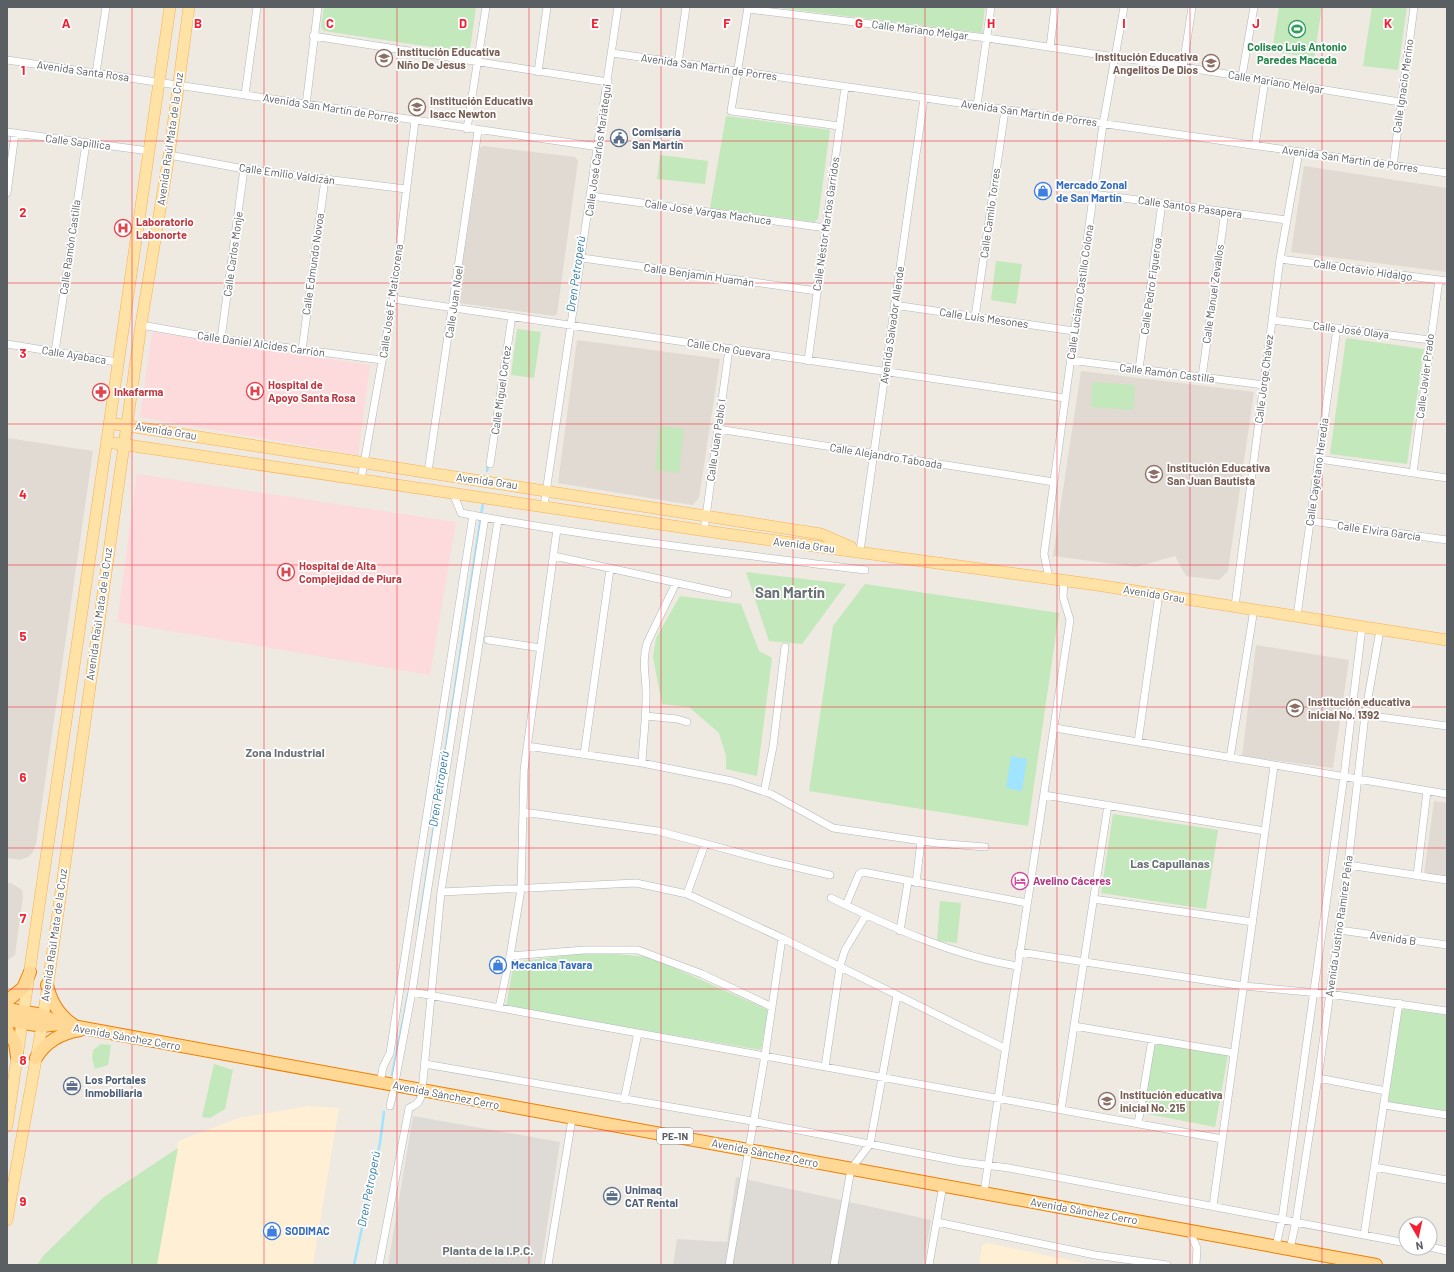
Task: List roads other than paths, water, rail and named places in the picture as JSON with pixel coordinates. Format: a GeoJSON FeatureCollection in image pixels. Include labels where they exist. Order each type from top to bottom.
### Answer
{"type":"FeatureCollection","features":[{"type":"Feature","properties":{"kind":"highway"},"geometry":{"type":"LineString","coordinates":[[7,1001],[23,988],[30,972]]}},
{"type":"Feature","properties":{"kind":"highway"},"geometry":{"type":"LineString","coordinates":[[47,985],[53,1005],[64,1018],[82,1028]]}},
{"type":"Feature","properties":{"kind":"highway","name":"Avenida Sánchez Cerro"},"geometry":{"type":"LineString","coordinates":[[7,1009],[23,1018]]}},
{"type":"Feature","properties":{"kind":"highway","name":"Avenida Sánchez Cerro"},"geometry":{"type":"LineString","coordinates":[[7,1020],[23,1018],[42,1020],[572,1119],[748,1149],[1376,1265]]}},
{"type":"Feature","properties":{"kind":"highway"},"geometry":{"type":"LineString","coordinates":[[36,1058],[42,1048],[60,1036],[82,1028]]}},
{"type":"Feature","properties":{"kind":"highway"},"geometry":{"type":"LineString","coordinates":[[7,1030],[15,1043],[18,1057]]}},
{"type":"Feature","properties":{"kind":"main road","name":"Avenida Raúl Mata de la Cruz"},"geometry":{"type":"LineString","coordinates":[[7,1125],[170,7]]}},
{"type":"Feature","properties":{"kind":"main road","name":"Avenida Raúl Mata de la Cruz"},"geometry":{"type":"LineString","coordinates":[[7,1220],[42,1020],[141,325],[169,155],[189,7]]}},
{"type":"Feature","properties":{"kind":"main road","name":"Avenida Grau"},"geometry":{"type":"LineString","coordinates":[[109,423],[706,514],[821,534],[860,551]]}},
{"type":"Feature","properties":{"kind":"main road","name":"Avenida Grau"},"geometry":{"type":"LineString","coordinates":[[107,442],[704,531],[860,551],[1159,594],[1447,640]]}},
{"type":"Feature","properties":{"kind":"main road"},"geometry":{"type":"LineString","coordinates":[[7,1125],[12,1109],[15,1106],[19,1106],[23,1126],[21,1142]]}},
{"type":"Feature","properties":{"kind":"street"},"geometry":{"type":"LineString","coordinates":[[96,73],[106,7]]}},
{"type":"Feature","properties":{"kind":"street"},"geometry":{"type":"LineString","coordinates":[[245,95],[257,7]]}},
{"type":"Feature","properties":{"kind":"street"},"geometry":{"type":"LineString","coordinates":[[306,105],[318,7]]}},
{"type":"Feature","properties":{"kind":"street"},"geometry":{"type":"LineString","coordinates":[[467,129],[486,7]]}},
{"type":"Feature","properties":{"kind":"street"},"geometry":{"type":"LineString","coordinates":[[538,72],[547,7]]}},
{"type":"Feature","properties":{"kind":"street","name":"Calle José Carlos Mariátegui"},"geometry":{"type":"LineString","coordinates":[[544,506],[599,147],[618,7]]}},
{"type":"Feature","properties":{"kind":"street"},"geometry":{"type":"LineString","coordinates":[[678,63],[686,7]]}},
{"type":"Feature","properties":{"kind":"street"},"geometry":{"type":"LineString","coordinates":[[977,106],[991,7]]}},
{"type":"Feature","properties":{"kind":"street"},"geometry":{"type":"LineString","coordinates":[[1050,47],[1055,7]]}},
{"type":"Feature","properties":{"kind":"street","name":"Calle Luciano Castillo Colona"},"geometry":{"type":"LineString","coordinates":[[1049,578],[1044,554],[1103,124],[1124,7]]}},
{"type":"Feature","properties":{"kind":"street"},"geometry":{"type":"LineString","coordinates":[[1183,67],[1192,7]]}},
{"type":"Feature","properties":{"kind":"street"},"geometry":{"type":"LineString","coordinates":[[1242,76],[1254,7]]}},
{"type":"Feature","properties":{"kind":"street","name":"Calle Ignacio Merino"},"geometry":{"type":"LineString","coordinates":[[1393,166],[1400,102],[1414,7]]}},
{"type":"Feature","properties":{"kind":"street"},"geometry":{"type":"LineString","coordinates":[[748,8],[731,111],[840,126]]}},
{"type":"Feature","properties":{"kind":"street","name":"Calle Mariano Melgar"},"geometry":{"type":"LineString","coordinates":[[748,8],[1050,47],[1400,102]]}},
{"type":"Feature","properties":{"kind":"street"},"geometry":{"type":"LineString","coordinates":[[314,36],[608,82]]}},
{"type":"Feature","properties":{"kind":"street","name":"Avenida San Martín de Porres"},"geometry":{"type":"LineString","coordinates":[[612,53],[1447,173]]}},
{"type":"Feature","properties":{"kind":"street","name":"Avenida Santa Rosa"},"geometry":{"type":"LineString","coordinates":[[7,60],[159,82]]}},
{"type":"Feature","properties":{"kind":"street"},"geometry":{"type":"LineString","coordinates":[[1255,146],[1265,80]]}},
{"type":"Feature","properties":{"kind":"street","name":"Avenida San Martín de Porres"},"geometry":{"type":"LineString","coordinates":[[159,82],[478,131],[599,147]]}},
{"type":"Feature","properties":{"kind":"street","name":"Calle Néstor Martos Garridos"},"geometry":{"type":"LineString","coordinates":[[808,361],[845,87]]}},
{"type":"Feature","properties":{"kind":"street","name":"Avenida Salvador Allende"},"geometry":{"type":"LineString","coordinates":[[860,551],[924,98]]}},
{"type":"Feature","properties":{"kind":"street","name":"Calle Camilo Torres"},"geometry":{"type":"LineString","coordinates":[[975,317],[1005,110]]}},
{"type":"Feature","properties":{"kind":"street","name":"Calle José F. Maticorena"},"geometry":{"type":"LineString","coordinates":[[361,480],[393,299],[415,121]]}},
{"type":"Feature","properties":{"kind":"street","name":"Calle Juan Noel"},"geometry":{"type":"LineString","coordinates":[[428,472],[478,131]]}},
{"type":"Feature","properties":{"kind":"street","name":"Calle Sapillica"},"geometry":{"type":"LineString","coordinates":[[7,132],[149,151]]}},
{"type":"Feature","properties":{"kind":"street"},"geometry":{"type":"LineString","coordinates":[[7,193],[15,134]]}},
{"type":"Feature","properties":{"kind":"street","name":"Calle Ramón Castilla"},"geometry":{"type":"LineString","coordinates":[[55,352],[86,143]]}},
{"type":"Feature","properties":{"kind":"street","name":"Calle Jorge Chávez"},"geometry":{"type":"LineString","coordinates":[[1235,606],[1280,259],[1299,152]]}},
{"type":"Feature","properties":{"kind":"street","name":"Calle Emilio Valdizán"},"geometry":{"type":"LineString","coordinates":[[169,155],[244,169],[406,189]]}},
{"type":"Feature","properties":{"kind":"street","name":"Calle Carlos Monje"},"geometry":{"type":"LineString","coordinates":[[221,339],[244,169]]}},
{"type":"Feature","properties":{"kind":"street","name":"Calle Edmundo Novoa"},"geometry":{"type":"LineString","coordinates":[[302,350],[325,179]]}},
{"type":"Feature","properties":{"kind":"street","name":"Calle Santos Pasapera"},"geometry":{"type":"LineString","coordinates":[[1093,194],[1287,220]]}},
{"type":"Feature","properties":{"kind":"street","name":"Calle José Vargas Machuca"},"geometry":{"type":"LineString","coordinates":[[591,196],[826,228]]}},
{"type":"Feature","properties":{"kind":"street","name":"Calle Pedro Figueroa"},"geometry":{"type":"LineString","coordinates":[[1139,369],[1162,203]]}},
{"type":"Feature","properties":{"kind":"street","name":"Calle Manuel Zevallos"},"geometry":{"type":"LineString","coordinates":[[1202,377],[1224,212]]}},
{"type":"Feature","properties":{"kind":"street","name":"Calle Benjamín Huamán"},"geometry":{"type":"LineString","coordinates":[[582,258],[817,291]]}},
{"type":"Feature","properties":{"kind":"street","name":"Calle Octavio Hidalgo"},"geometry":{"type":"LineString","coordinates":[[1280,259],[1447,281]]}},
{"type":"Feature","properties":{"kind":"street","name":"Calle Javier Prado"},"geometry":{"type":"LineString","coordinates":[[1413,473],[1439,280]]}},
{"type":"Feature","properties":{"kind":"street","name":"Calle Che Guevara"},"geometry":{"type":"LineString","coordinates":[[393,299],[1065,398]]}},
{"type":"Feature","properties":{"kind":"street","name":"Calle Luis Mesones"},"geometry":{"type":"LineString","coordinates":[[894,305],[1074,331]]}},
{"type":"Feature","properties":{"kind":"street","name":"Calle Miguel Cortez"},"geometry":{"type":"LineString","coordinates":[[490,464],[512,316]]}},
{"type":"Feature","properties":{"kind":"street","name":"Calle José Olaya"},"geometry":{"type":"LineString","coordinates":[[1272,320],[1430,340]]}},
{"type":"Feature","properties":{"kind":"street","name":"Calle Daniel Alcides Carrión"},"geometry":{"type":"LineString","coordinates":[[141,325],[221,339],[382,360]]}},
{"type":"Feature","properties":{"kind":"street","name":"Calle Cayetano Heredia"},"geometry":{"type":"LineString","coordinates":[[1297,616],[1337,328]]}},
{"type":"Feature","properties":{"kind":"street","name":"Calle Ayabaca"},"geometry":{"type":"LineString","coordinates":[[7,344],[118,362]]}},
{"type":"Feature","properties":{"kind":"street","name":"Calle Juan Pablo I"},"geometry":{"type":"LineString","coordinates":[[704,531],[730,349]]}},
{"type":"Feature","properties":{"kind":"street","name":"Calle Ramón Castilla"},"geometry":{"type":"LineString","coordinates":[[1070,360],[1264,385]]}},
{"type":"Feature","properties":{"kind":"street","name":"Calle Alejandro Taboada"},"geometry":{"type":"LineString","coordinates":[[718,429],[1054,482]]}},
{"type":"Feature","properties":{"kind":"street"},"geometry":{"type":"LineString","coordinates":[[1319,459],[1447,478]]}},
{"type":"Feature","properties":{"kind":"street"},"geometry":{"type":"LineString","coordinates":[[452,493],[460,513],[557,529],[865,570]]}},
{"type":"Feature","properties":{"kind":"street"},"geometry":{"type":"LineString","coordinates":[[380,1083],[383,1067],[390,1053],[473,515]]}},
{"type":"Feature","properties":{"kind":"street"},"geometry":{"type":"LineString","coordinates":[[396,1077],[412,992],[485,517]]}},
{"type":"Feature","properties":{"kind":"street"},"geometry":{"type":"LineString","coordinates":[[380,1265],[409,1108],[418,1104],[421,1100],[441,892],[498,520]]}},
{"type":"Feature","properties":{"kind":"street","name":"Calle Elvira García"},"geometry":{"type":"LineString","coordinates":[[1311,521],[1447,540]]}},
{"type":"Feature","properties":{"kind":"street"},"geometry":{"type":"LineString","coordinates":[[499,1008],[510,956],[521,889],[524,770],[557,529]]}},
{"type":"Feature","properties":{"kind":"street"},"geometry":{"type":"LineString","coordinates":[[554,556],[728,594]]}},
{"type":"Feature","properties":{"kind":"street"},"geometry":{"type":"LineString","coordinates":[[584,755],[610,569]]}},
{"type":"Feature","properties":{"kind":"street"},"geometry":{"type":"LineString","coordinates":[[984,1192],[996,1098],[1055,728],[1070,620],[1063,597],[1064,580]]}},
{"type":"Feature","properties":{"kind":"street"},"geometry":{"type":"LineString","coordinates":[[642,763],[646,697],[643,663],[644,652],[676,583]]}},
{"type":"Feature","properties":{"kind":"street"},"geometry":{"type":"LineString","coordinates":[[1138,742],[1159,594]]}},
{"type":"Feature","properties":{"kind":"street"},"geometry":{"type":"LineString","coordinates":[[1230,758],[1254,609]]}},
{"type":"Feature","properties":{"kind":"street","name":"Avenida Justino Ramírez Peña"},"geometry":{"type":"LineString","coordinates":[[1276,1246],[1282,1219],[1315,993],[1362,627]]}},
{"type":"Feature","properties":{"kind":"street","name":"Avenida Justino Ramírez Peña"},"geometry":{"type":"LineString","coordinates":[[1290,1250],[1296,1221],[1318,1078],[1348,865],[1365,715],[1380,630]]}},
{"type":"Feature","properties":{"kind":"street"},"geometry":{"type":"LineString","coordinates":[[488,640],[541,648]]}},
{"type":"Feature","properties":{"kind":"street"},"geometry":{"type":"LineString","coordinates":[[764,792],[773,747],[785,647]]}},
{"type":"Feature","properties":{"kind":"street"},"geometry":{"type":"LineString","coordinates":[[1365,715],[1447,726]]}},
{"type":"Feature","properties":{"kind":"street"},"geometry":{"type":"LineString","coordinates":[[645,716],[677,719],[687,722]]}},
{"type":"Feature","properties":{"kind":"street"},"geometry":{"type":"LineString","coordinates":[[1055,728],[1447,794]]}},
{"type":"Feature","properties":{"kind":"street"},"geometry":{"type":"LineString","coordinates":[[527,746],[642,763],[732,781],[764,792],[833,828],[921,841],[985,847]]}},
{"type":"Feature","properties":{"kind":"street"},"geometry":{"type":"LineString","coordinates":[[1213,1206],[1274,766]]}},
{"type":"Feature","properties":{"kind":"street"},"geometry":{"type":"LineString","coordinates":[[1417,876],[1427,790]]}},
{"type":"Feature","properties":{"kind":"street"},"geometry":{"type":"LineString","coordinates":[[1044,795],[1265,831]]}},
{"type":"Feature","properties":{"kind":"street"},"geometry":{"type":"LineString","coordinates":[[1062,1110],[1108,805]]}},
{"type":"Feature","properties":{"kind":"street"},"geometry":{"type":"LineString","coordinates":[[523,812],[658,831],[830,875]]}},
{"type":"Feature","properties":{"kind":"street"},"geometry":{"type":"LineString","coordinates":[[900,931],[921,841]]}},
{"type":"Feature","properties":{"kind":"street"},"geometry":{"type":"LineString","coordinates":[[688,894],[705,844]]}},
{"type":"Feature","properties":{"kind":"street"},"geometry":{"type":"LineString","coordinates":[[1348,865],[1447,880]]}},
{"type":"Feature","properties":{"kind":"street"},"geometry":{"type":"LineString","coordinates":[[846,905],[859,874],[863,872],[1027,903]]}},
{"type":"Feature","properties":{"kind":"street"},"geometry":{"type":"LineString","coordinates":[[441,892],[636,883],[688,894],[840,966],[1004,1048]]}},
{"type":"Feature","properties":{"kind":"street"},"geometry":{"type":"LineString","coordinates":[[831,898],[900,931],[958,952],[985,960],[1017,966]]}},
{"type":"Feature","properties":{"kind":"street"},"geometry":{"type":"LineString","coordinates":[[1093,900],[1253,922]]}},
{"type":"Feature","properties":{"kind":"street"},"geometry":{"type":"LineString","coordinates":[[825,1067],[840,966],[845,950],[866,915]]}},
{"type":"Feature","properties":{"kind":"street","name":"Avenida B"},"geometry":{"type":"LineString","coordinates":[[1339,930],[1447,945]]}},
{"type":"Feature","properties":{"kind":"street"},"geometry":{"type":"LineString","coordinates":[[729,1265],[752,1121],[765,1055],[782,938]]}},
{"type":"Feature","properties":{"kind":"street"},"geometry":{"type":"LineString","coordinates":[[510,956],[584,950],[638,950],[702,974],[772,1007]]}},
{"type":"Feature","properties":{"kind":"street"},"geometry":{"type":"LineString","coordinates":[[1020,952],[1084,960],[1244,986],[1329,994],[1447,1010]]}},
{"type":"Feature","properties":{"kind":"street"},"geometry":{"type":"LineString","coordinates":[[412,992],[432,994],[499,1008],[1222,1139]]}},
{"type":"Feature","properties":{"kind":"street"},"geometry":{"type":"LineString","coordinates":[[834,1265],[851,1169],[870,1144],[897,995]]}},
{"type":"Feature","properties":{"kind":"street"},"geometry":{"type":"LineString","coordinates":[[1364,1236],[1399,1004]]}},
{"type":"Feature","properties":{"kind":"street"},"geometry":{"type":"LineString","coordinates":[[1074,1026],[1234,1053]]}},
{"type":"Feature","properties":{"kind":"street"},"geometry":{"type":"LineString","coordinates":[[624,1100],[638,1032]]}},
{"type":"Feature","properties":{"kind":"street"},"geometry":{"type":"LineString","coordinates":[[1138,1124],[1152,1039]]}},
{"type":"Feature","properties":{"kind":"street"},"geometry":{"type":"LineString","coordinates":[[424,1064],[624,1100],[752,1121],[870,1144],[1296,1221],[1398,1242]]}},
{"type":"Feature","properties":{"kind":"street"},"geometry":{"type":"LineString","coordinates":[[1318,1078],[1386,1091]]}},
{"type":"Feature","properties":{"kind":"street"},"geometry":{"type":"LineString","coordinates":[[390,1106],[393,1093]]}},
{"type":"Feature","properties":{"kind":"street"},"geometry":{"type":"LineString","coordinates":[[1384,1105],[1447,1115]]}},
{"type":"Feature","properties":{"kind":"street"},"geometry":{"type":"LineString","coordinates":[[548,1265],[572,1119]]}},
{"type":"Feature","properties":{"kind":"street"},"geometry":{"type":"LineString","coordinates":[[1374,1167],[1447,1180]]}},
{"type":"Feature","properties":{"kind":"street"},"geometry":{"type":"LineString","coordinates":[[929,1265],[943,1185]]}},
{"type":"Feature","properties":{"kind":"street"},"geometry":{"type":"LineString","coordinates":[[937,1222],[1095,1255],[1167,1265]]}},
{"type":"Feature","properties":{"kind":"street"},"geometry":{"type":"LineString","coordinates":[[1189,1230],[1197,1248],[1196,1265]]}},
{"type":"Feature","properties":{"kind":"water"},"geometry":{"type":"Polygon","coordinates":[[[1011,756],[1027,759],[1022,791],[1006,788],[1011,756]]]}},
{"type":"Feature","properties":{"kind":"waterway","name":"Dren Petroperú"},"geometry":{"type":"LineString","coordinates":[[487,471],[488,464]]}},
{"type":"Feature","properties":{"kind":"waterway","name":"Dren Petroperú"},"geometry":{"type":"LineString","coordinates":[[419,925],[483,503]]}},
{"type":"Feature","properties":{"kind":"waterway","name":"Dren Petroperú"},"geometry":{"type":"LineString","coordinates":[[392,1075],[409,991]]}},
{"type":"Feature","properties":{"kind":"waterway","name":"Dren Petroperú"},"geometry":{"type":"LineString","coordinates":[[354,1265],[380,1143],[384,1112]]}},
{"type":"Feature","properties":{"kind":"place","name":"Coliseo Luis Antonio Paredes Maceda"},"geometry":{"type":"Point","coordinates":[1297,29]}},
{"type":"Feature","properties":{"kind":"place","name":"Institución Educativa Niño De Jesus"},"geometry":{"type":"Point","coordinates":[384,58]}},
{"type":"Feature","properties":{"kind":"place","name":"Institución Educativa Angelitos De Dios"},"geometry":{"type":"Point","coordinates":[1211,63]}},
{"type":"Feature","properties":{"kind":"place","name":"Institución Educativa Isacc Newton"},"geometry":{"type":"Point","coordinates":[417,107]}},
{"type":"Feature","properties":{"kind":"place","name":"Comisaría San Martín"},"geometry":{"type":"Point","coordinates":[619,138]}},
{"type":"Feature","properties":{"kind":"place","name":"Mercado Zonal de San Martín"},"geometry":{"type":"Point","coordinates":[1043,191]}},
{"type":"Feature","properties":{"kind":"place","name":"Laboratorio Labonorte"},"geometry":{"type":"Point","coordinates":[123,228]}},
{"type":"Feature","properties":{"kind":"place","name":"Hospital de Apoyo Santa Rosa"},"geometry":{"type":"Point","coordinates":[255,391]}},
{"type":"Feature","properties":{"kind":"place","name":"Inkafarma"},"geometry":{"type":"Point","coordinates":[101,392]}},
{"type":"Feature","properties":{"kind":"place","name":"Institución Educativa San Juan Bautista"},"geometry":{"type":"Point","coordinates":[1154,474]}},
{"type":"Feature","properties":{"kind":"place","name":"Hospital de Alta Complejidad de Piura"},"geometry":{"type":"Point","coordinates":[286,572]}},
{"type":"Feature","properties":{"kind":"place","name":"Institución educativa inicial No. 1392"},"geometry":{"type":"Point","coordinates":[1295,708]}},
{"type":"Feature","properties":{"kind":"place","name":"Avelino Cáceres"},"geometry":{"type":"Point","coordinates":[1020,881]}},
{"type":"Feature","properties":{"kind":"place","name":"Mecanica Tavara"},"geometry":{"type":"Point","coordinates":[498,965]}},
{"type":"Feature","properties":{"kind":"place","name":"Los Portales Inmobiliaria"},"geometry":{"type":"Point","coordinates":[72,1086]}},
{"type":"Feature","properties":{"kind":"place","name":"Institución educativa inicial No. 215"},"geometry":{"type":"Point","coordinates":[1107,1101]}},
{"type":"Feature","properties":{"kind":"place","name":"Unimaq CAT Rental"},"geometry":{"type":"Point","coordinates":[612,1196]}},
{"type":"Feature","properties":{"kind":"place","name":"SODIMAC"},"geometry":{"type":"Point","coordinates":[272,1231]}},
{"type":"Feature","properties":{"kind":"district","name":"San Martín"},"geometry":{"type":"Point","coordinates":[790,593]}},
{"type":"Feature","properties":{"kind":"district","name":"Zona Industrial"},"geometry":{"type":"Point","coordinates":[285,753]}},
{"type":"Feature","properties":{"kind":"district","name":"Las Capullanas"},"geometry":{"type":"Point","coordinates":[1170,864]}},
{"type":"Feature","properties":{"kind":"district","name":"Planta de la I.P.C."},"geometry":{"type":"Point","coordinates":[488,1251]}}]}
